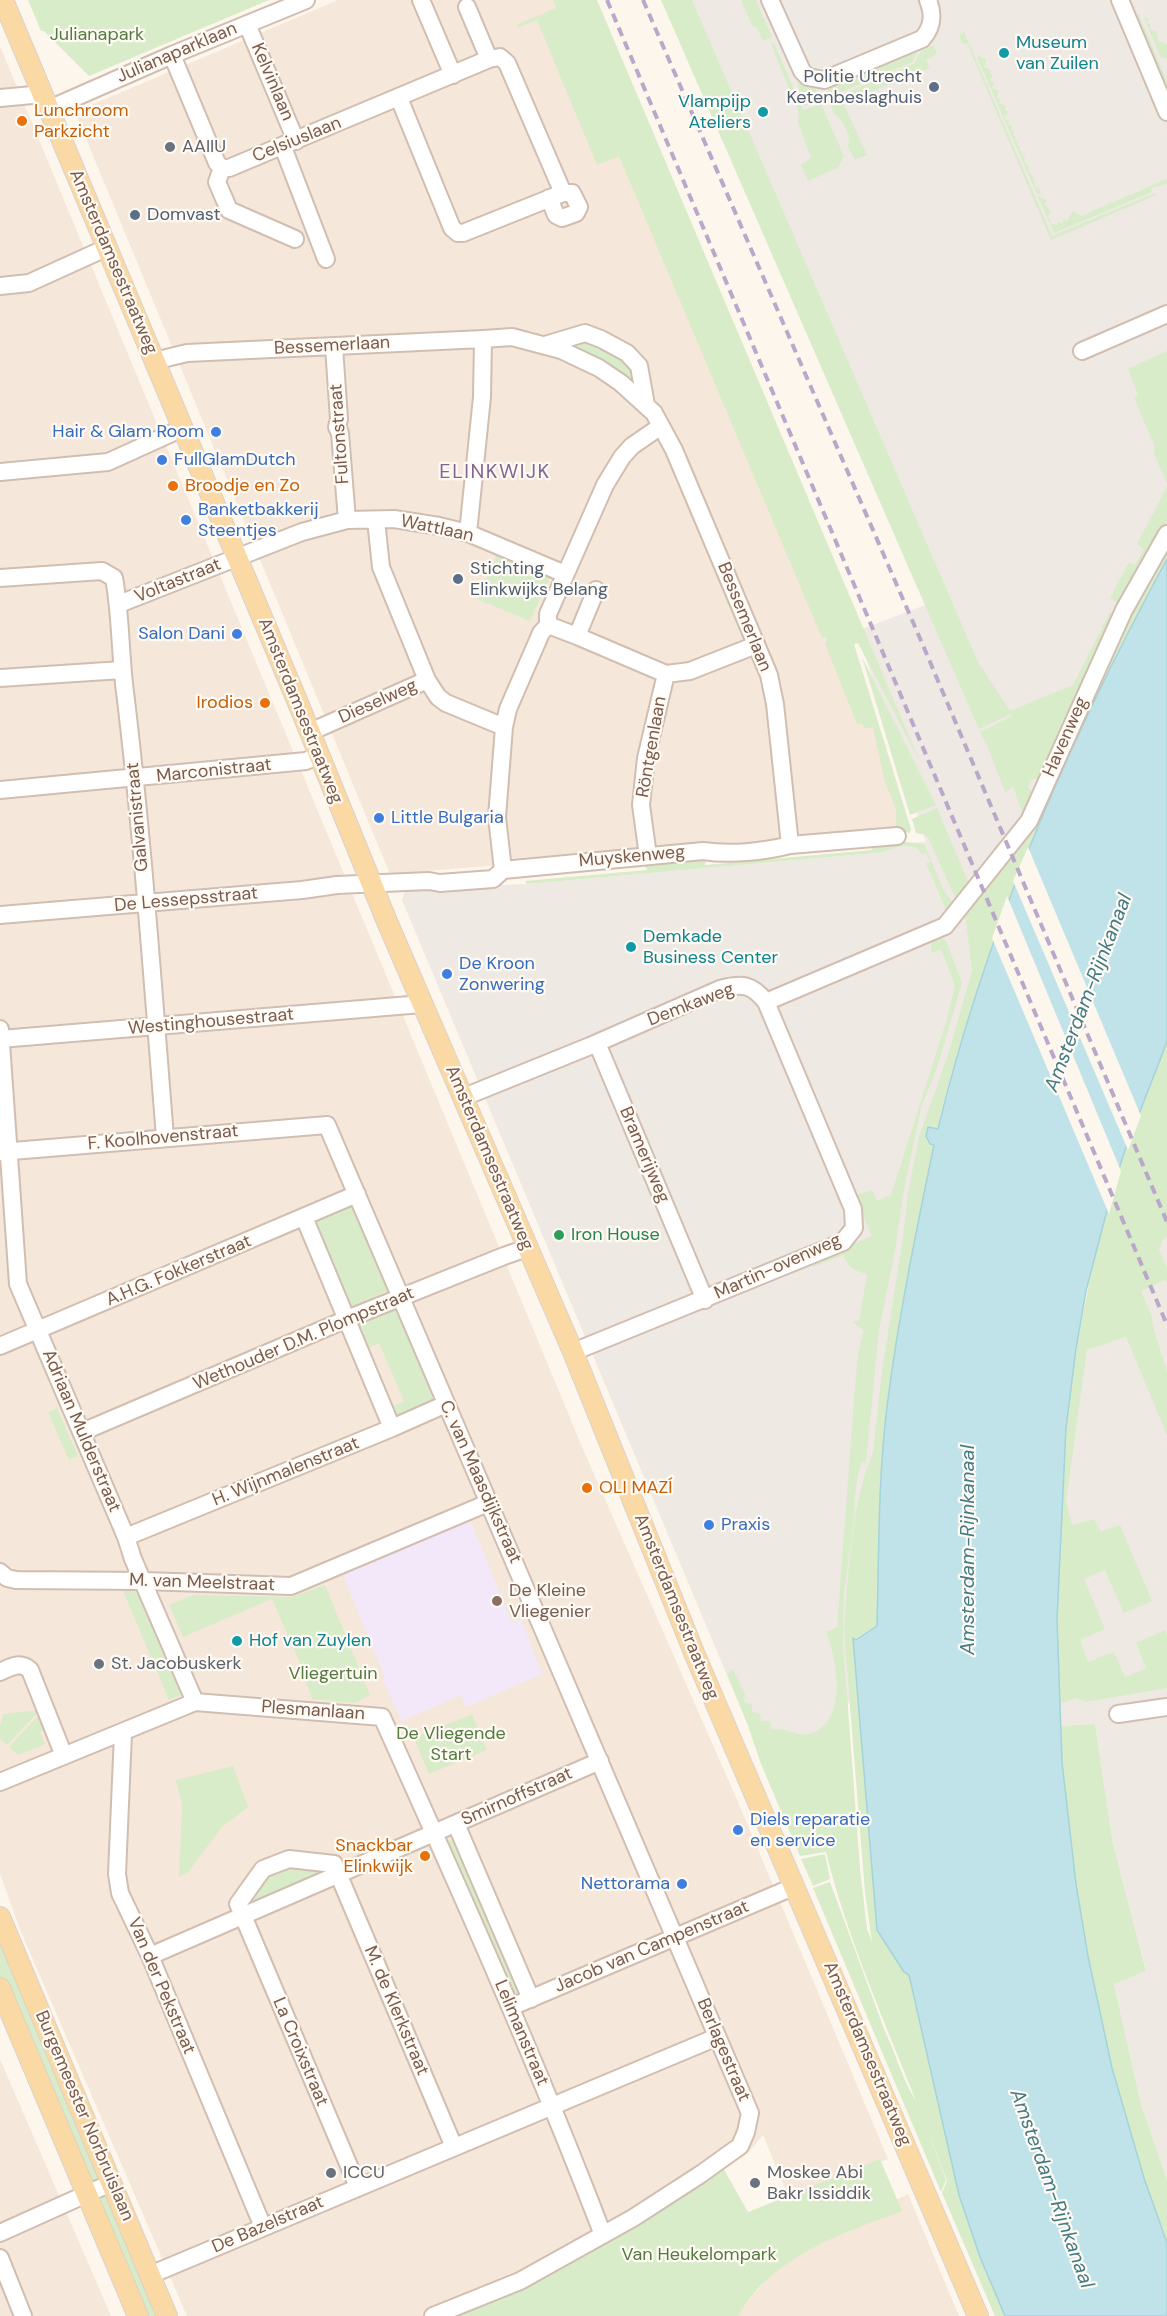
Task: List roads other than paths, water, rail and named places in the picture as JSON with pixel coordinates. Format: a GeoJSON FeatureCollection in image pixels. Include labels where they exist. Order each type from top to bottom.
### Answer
{"type":"FeatureCollection","features":[{"type":"Feature","properties":{"kind":"main road","name":"Amsterdamsestraatweg"},"geometry":{"type":"LineString","coordinates":[[3,0],[371,883],[573,1353],[695,1655],[978,2316]]}},
{"type":"Feature","properties":{"kind":"main road","name":"Burgemeester Norbruislaan"},"geometry":{"type":"LineString","coordinates":[[0,1917],[167,2316]]}},
{"type":"Feature","properties":{"kind":"main road","name":"Burgemeester Norbruislaan"},"geometry":{"type":"LineString","coordinates":[[0,1988],[138,2316]]}},
{"type":"Feature","properties":{"kind":"street","name":"Julianaparklaan"},"geometry":{"type":"LineString","coordinates":[[0,98],[46,101],[172,55],[306,0]]}},
{"type":"Feature","properties":{"kind":"street"},"geometry":{"type":"LineString","coordinates":[[421,0],[453,75]]}},
{"type":"Feature","properties":{"kind":"street"},"geometry":{"type":"LineString","coordinates":[[770,0],[796,62],[808,76],[824,80],[922,39],[930,30],[932,18],[928,0]]}},
{"type":"Feature","properties":{"kind":"street"},"geometry":{"type":"LineString","coordinates":[[1120,0],[1167,111]]}},
{"type":"Feature","properties":{"kind":"street"},"geometry":{"type":"LineString","coordinates":[[399,98],[452,228],[458,233],[463,233],[556,195],[507,63],[500,57],[489,59],[467,7]]}},
{"type":"Feature","properties":{"kind":"street","name":"Kelvinlaan"},"geometry":{"type":"LineString","coordinates":[[247,24],[290,144],[326,259]]}},
{"type":"Feature","properties":{"kind":"street"},"geometry":{"type":"LineString","coordinates":[[172,55],[217,163],[222,168],[217,182],[229,210],[295,239]]}},
{"type":"Feature","properties":{"kind":"street","name":"Celsiuslaan"},"geometry":{"type":"LineString","coordinates":[[222,168],[229,168],[290,144],[489,59]]}},
{"type":"Feature","properties":{"kind":"street"},"geometry":{"type":"LineString","coordinates":[[0,285],[29,283],[106,248]]}},
{"type":"Feature","properties":{"kind":"street"},"geometry":{"type":"LineString","coordinates":[[1082,351],[1167,314]]}},
{"type":"Feature","properties":{"kind":"street","name":"Bessemerlaan"},"geometry":{"type":"LineString","coordinates":[[545,345],[585,333],[627,353],[639,366],[646,405]]}},
{"type":"Feature","properties":{"kind":"street","name":"Bessemerlaan"},"geometry":{"type":"LineString","coordinates":[[154,361],[187,352],[334,347],[504,336],[545,345],[599,368],[621,383],[646,405],[674,450],[769,675],[776,704],[790,845]]}},
{"type":"Feature","properties":{"kind":"street"},"geometry":{"type":"LineString","coordinates":[[468,533],[482,397],[483,339]]}},
{"type":"Feature","properties":{"kind":"street","name":"Fultonstraat"},"geometry":{"type":"LineString","coordinates":[[334,347],[339,419],[337,427],[340,433],[347,520]]}},
{"type":"Feature","properties":{"kind":"street"},"geometry":{"type":"LineString","coordinates":[[503,870],[497,817],[504,727],[508,709],[541,633],[548,625],[548,614],[605,485],[622,457],[632,446],[661,426]]}},
{"type":"Feature","properties":{"kind":"street"},"geometry":{"type":"LineString","coordinates":[[0,472],[108,462],[183,428]]}},
{"type":"Feature","properties":{"kind":"street","name":"Wattlaan"},"geometry":{"type":"LineString","coordinates":[[237,558],[302,532],[347,520],[415,521],[468,533],[565,574]]}},
{"type":"Feature","properties":{"kind":"street"},"geometry":{"type":"LineString","coordinates":[[376,520],[381,567],[427,680]]}},
{"type":"Feature","properties":{"kind":"street","name":"Havenweg"},"geometry":{"type":"LineString","coordinates":[[766,1002],[945,926],[1029,821],[1124,610],[1167,534]]}},
{"type":"Feature","properties":{"kind":"street","name":"Voltastraat"},"geometry":{"type":"LineString","coordinates":[[119,604],[237,558]]}},
{"type":"Feature","properties":{"kind":"street","name":"Galvanistraat"},"geometry":{"type":"LineString","coordinates":[[0,578],[102,571],[114,578],[119,604],[122,670],[136,779],[165,1137]]}},
{"type":"Feature","properties":{"kind":"street"},"geometry":{"type":"LineString","coordinates":[[577,636],[596,590]]}},
{"type":"Feature","properties":{"kind":"street"},"geometry":{"type":"LineString","coordinates":[[548,625],[666,674],[690,671],[756,645]]}},
{"type":"Feature","properties":{"kind":"street"},"geometry":{"type":"LineString","coordinates":[[0,678],[122,670]]}},
{"type":"Feature","properties":{"kind":"street","name":"Röntgenlaan"},"geometry":{"type":"LineString","coordinates":[[648,856],[641,805],[646,758],[666,674]]}},
{"type":"Feature","properties":{"kind":"street","name":"Dieselweg"},"geometry":{"type":"LineString","coordinates":[[310,732],[427,680],[438,697],[446,703],[504,727]]}},
{"type":"Feature","properties":{"kind":"street","name":"Marconistraat"},"geometry":{"type":"LineString","coordinates":[[0,790],[136,779],[306,761],[319,755]]}},
{"type":"Feature","properties":{"kind":"street","name":"Muyskenweg"},"geometry":{"type":"LineString","coordinates":[[371,883],[429,881],[440,883],[493,879],[503,870],[648,856],[756,850],[897,836]]}},
{"type":"Feature","properties":{"kind":"street","name":"De Lessepsstraat"},"geometry":{"type":"LineString","coordinates":[[0,915],[371,883]]}},
{"type":"Feature","properties":{"kind":"street","name":"Demkaweg"},"geometry":{"type":"LineString","coordinates":[[464,1097],[597,1043],[720,989],[737,984],[757,990],[766,1002]]}},
{"type":"Feature","properties":{"kind":"street","name":"Martin-ovenweg"},"geometry":{"type":"LineString","coordinates":[[573,1353],[843,1242],[854,1228],[853,1209],[766,1002]]}},
{"type":"Feature","properties":{"kind":"street","name":"Westinghousestraat"},"geometry":{"type":"LineString","coordinates":[[0,1036],[156,1027],[422,1004]]}},
{"type":"Feature","properties":{"kind":"street","name":"Adriaan Mulderstraat"},"geometry":{"type":"LineString","coordinates":[[0,1036],[4,1152],[18,1284],[195,1702]]}},
{"type":"Feature","properties":{"kind":"street","name":"Bramerijweg"},"geometry":{"type":"LineString","coordinates":[[597,1043],[705,1300]]}},
{"type":"Feature","properties":{"kind":"street","name":"F. Koolhovenstraat"},"geometry":{"type":"LineString","coordinates":[[4,1152],[327,1125]]}},
{"type":"Feature","properties":{"kind":"street","name":"C. van Maasdijkstraat"},"geometry":{"type":"LineString","coordinates":[[327,1125],[399,1298],[675,1938]]}},
{"type":"Feature","properties":{"kind":"street","name":"A.H.G. Fokkerstraat"},"geometry":{"type":"LineString","coordinates":[[0,1346],[357,1194]]}},
{"type":"Feature","properties":{"kind":"street"},"geometry":{"type":"LineString","coordinates":[[304,1217],[392,1428]]}},
{"type":"Feature","properties":{"kind":"street","name":"Wethouder D.M. Plompstraat"},"geometry":{"type":"LineString","coordinates":[[82,1432],[347,1319],[527,1248]]}},
{"type":"Feature","properties":{"kind":"street","name":"H. Wijnmalenstraat"},"geometry":{"type":"LineString","coordinates":[[126,1537],[446,1404]]}},
{"type":"Feature","properties":{"kind":"street","name":"M. van Meelstraat"},"geometry":{"type":"LineString","coordinates":[[4,1575],[16,1580],[291,1586],[488,1503]]}},
{"type":"Feature","properties":{"kind":"street"},"geometry":{"type":"LineString","coordinates":[[0,1672],[18,1664],[25,1665],[30,1670],[64,1756]]}},
{"type":"Feature","properties":{"kind":"street","name":"Plesmanlaan"},"geometry":{"type":"LineString","coordinates":[[0,1782],[195,1702],[382,1717],[435,1833]]}},
{"type":"Feature","properties":{"kind":"street"},"geometry":{"type":"LineString","coordinates":[[1118,1714],[1167,1707]]}},
{"type":"Feature","properties":{"kind":"street","name":"Van der Pekstraat"},"geometry":{"type":"LineString","coordinates":[[123,1733],[117,1874],[120,1893],[150,1956],[263,2227]]}},
{"type":"Feature","properties":{"kind":"street","name":"Smirnoffstraat"},"geometry":{"type":"LineString","coordinates":[[150,1956],[600,1761]]}},
{"type":"Feature","properties":{"kind":"street","name":"Lelimanstraat"},"geometry":{"type":"LineString","coordinates":[[456,1824],[531,1999]]}},
{"type":"Feature","properties":{"kind":"street","name":"Lelimanstraat"},"geometry":{"type":"LineString","coordinates":[[435,1833],[511,2007],[603,2235]]}},
{"type":"Feature","properties":{"kind":"street"},"geometry":{"type":"LineString","coordinates":[[243,1917],[238,1904],[263,1869],[289,1859],[334,1864],[339,1875]]}},
{"type":"Feature","properties":{"kind":"street","name":"M. de Klerkstraat"},"geometry":{"type":"LineString","coordinates":[[339,1875],[454,2147]]}},
{"type":"Feature","properties":{"kind":"street","name":"Jacob van Campenstraat"},"geometry":{"type":"LineString","coordinates":[[511,2007],[793,1887]]}},
{"type":"Feature","properties":{"kind":"street","name":"La Croixstraat"},"geometry":{"type":"LineString","coordinates":[[243,1917],[358,2187]]}},
{"type":"Feature","properties":{"kind":"street","name":"Berlagestraat"},"geometry":{"type":"LineString","coordinates":[[433,2316],[520,2281],[603,2235],[701,2174],[740,2146],[750,2113],[675,1938]]}},
{"type":"Feature","properties":{"kind":"street","name":"De Bazelstraat"},"geometry":{"type":"LineString","coordinates":[[150,2276],[717,2037]]}},
{"type":"Feature","properties":{"kind":"street"},"geometry":{"type":"LineString","coordinates":[[0,2233],[111,2183]]}},
{"type":"Feature","properties":{"kind":"street"},"geometry":{"type":"LineString","coordinates":[[0,2258],[23,2316]]}},
{"type":"Feature","properties":{"kind":"water","name":"Amsterdam-Rijnkanaal"},"geometry":{"type":"Polygon","coordinates":[[[1167,559],[1167,1042],[1125,1150],[1086,1291],[1066,1428],[1057,1619],[1062,1762],[1076,1884],[1088,1956],[1112,2068],[1144,2178],[1167,2243],[1167,2316],[1005,2316],[980,2257],[959,2195],[909,1975],[904,1972],[877,1930],[853,1638],[856,1640],[877,1626],[879,1516],[884,1434],[902,1308],[934,1145],[930,1144],[926,1136],[928,1127],[938,1129],[980,981],[1034,836],[1097,696],[1167,559]]]}},
{"type":"Feature","properties":{"kind":"railway"},"geometry":{"type":"LineString","coordinates":[[607,0],[1167,1325]]}},
{"type":"Feature","properties":{"kind":"railway"},"geometry":{"type":"LineString","coordinates":[[643,0],[922,643],[1167,1222]]}},
{"type":"Feature","properties":{"kind":"place","name":"Museum van Zuilen"},"geometry":{"type":"Point","coordinates":[1004,53]}},
{"type":"Feature","properties":{"kind":"place","name":"Politie Utrecht Ketenbeslaghuis"},"geometry":{"type":"Point","coordinates":[934,87]}},
{"type":"Feature","properties":{"kind":"place","name":"Vlampijp Ateliers"},"geometry":{"type":"Point","coordinates":[763,112]}},
{"type":"Feature","properties":{"kind":"place","name":"Lunchroom Parkzicht"},"geometry":{"type":"Point","coordinates":[22,121]}},
{"type":"Feature","properties":{"kind":"place","name":"AAIIU"},"geometry":{"type":"Point","coordinates":[170,147]}},
{"type":"Feature","properties":{"kind":"place","name":"Domvast"},"geometry":{"type":"Point","coordinates":[135,215]}},
{"type":"Feature","properties":{"kind":"place","name":"Hair & Glam Room"},"geometry":{"type":"Point","coordinates":[216,432]}},
{"type":"Feature","properties":{"kind":"place","name":"FullGlamDutch"},"geometry":{"type":"Point","coordinates":[162,460]}},
{"type":"Feature","properties":{"kind":"place","name":"Broodje en Zo"},"geometry":{"type":"Point","coordinates":[173,486]}},
{"type":"Feature","properties":{"kind":"place","name":"Banketbakkerij Steentjes"},"geometry":{"type":"Point","coordinates":[186,520]}},
{"type":"Feature","properties":{"kind":"place","name":"Stichting Elinkwijks Belang"},"geometry":{"type":"Point","coordinates":[458,579]}},
{"type":"Feature","properties":{"kind":"place","name":"Salon Dani"},"geometry":{"type":"Point","coordinates":[237,634]}},
{"type":"Feature","properties":{"kind":"place","name":"Irodios"},"geometry":{"type":"Point","coordinates":[265,703]}},
{"type":"Feature","properties":{"kind":"place","name":"Little Bulgaria"},"geometry":{"type":"Point","coordinates":[379,818]}},
{"type":"Feature","properties":{"kind":"place","name":"Demkade Business Center"},"geometry":{"type":"Point","coordinates":[631,947]}},
{"type":"Feature","properties":{"kind":"place","name":"De Kroon Zonwering"},"geometry":{"type":"Point","coordinates":[447,974]}},
{"type":"Feature","properties":{"kind":"place","name":"Iron House"},"geometry":{"type":"Point","coordinates":[559,1235]}},
{"type":"Feature","properties":{"kind":"place","name":"OLI MAZÍ"},"geometry":{"type":"Point","coordinates":[587,1488]}},
{"type":"Feature","properties":{"kind":"place","name":"Praxis"},"geometry":{"type":"Point","coordinates":[709,1525]}},
{"type":"Feature","properties":{"kind":"place","name":"De Kleine Vliegenier"},"geometry":{"type":"Point","coordinates":[497,1601]}},
{"type":"Feature","properties":{"kind":"place","name":"Hof van Zuylen"},"geometry":{"type":"Point","coordinates":[237,1641]}},
{"type":"Feature","properties":{"kind":"place","name":"St. Jacobuskerk"},"geometry":{"type":"Point","coordinates":[99,1664]}},
{"type":"Feature","properties":{"kind":"place","name":"Diels reparatie en service"},"geometry":{"type":"Point","coordinates":[738,1830]}},
{"type":"Feature","properties":{"kind":"place","name":"Snackbar Elinkwijk"},"geometry":{"type":"Point","coordinates":[425,1856]}},
{"type":"Feature","properties":{"kind":"place","name":"Nettorama"},"geometry":{"type":"Point","coordinates":[682,1884]}},
{"type":"Feature","properties":{"kind":"place","name":"ICCU"},"geometry":{"type":"Point","coordinates":[331,2173]}},
{"type":"Feature","properties":{"kind":"place","name":"Moskee Abi Bakr Issiddik"},"geometry":{"type":"Point","coordinates":[755,2183]}},
{"type":"Feature","properties":{"kind":"district","name":"ELINKWIJK"},"geometry":{"type":"Point","coordinates":[495,473]}},
{"type":"Feature","properties":{"kind":"park label","name":"Julianapark"},"geometry":{"type":"Point","coordinates":[97,35]}},
{"type":"Feature","properties":{"kind":"park label","name":"Vliegertuin"},"geometry":{"type":"Point","coordinates":[333,1674]}},
{"type":"Feature","properties":{"kind":"park label","name":"De Vliegende Start"},"geometry":{"type":"Point","coordinates":[451,1744]}},
{"type":"Feature","properties":{"kind":"park label","name":"Van Heukelompark"},"geometry":{"type":"Point","coordinates":[699,2255]}}]}
